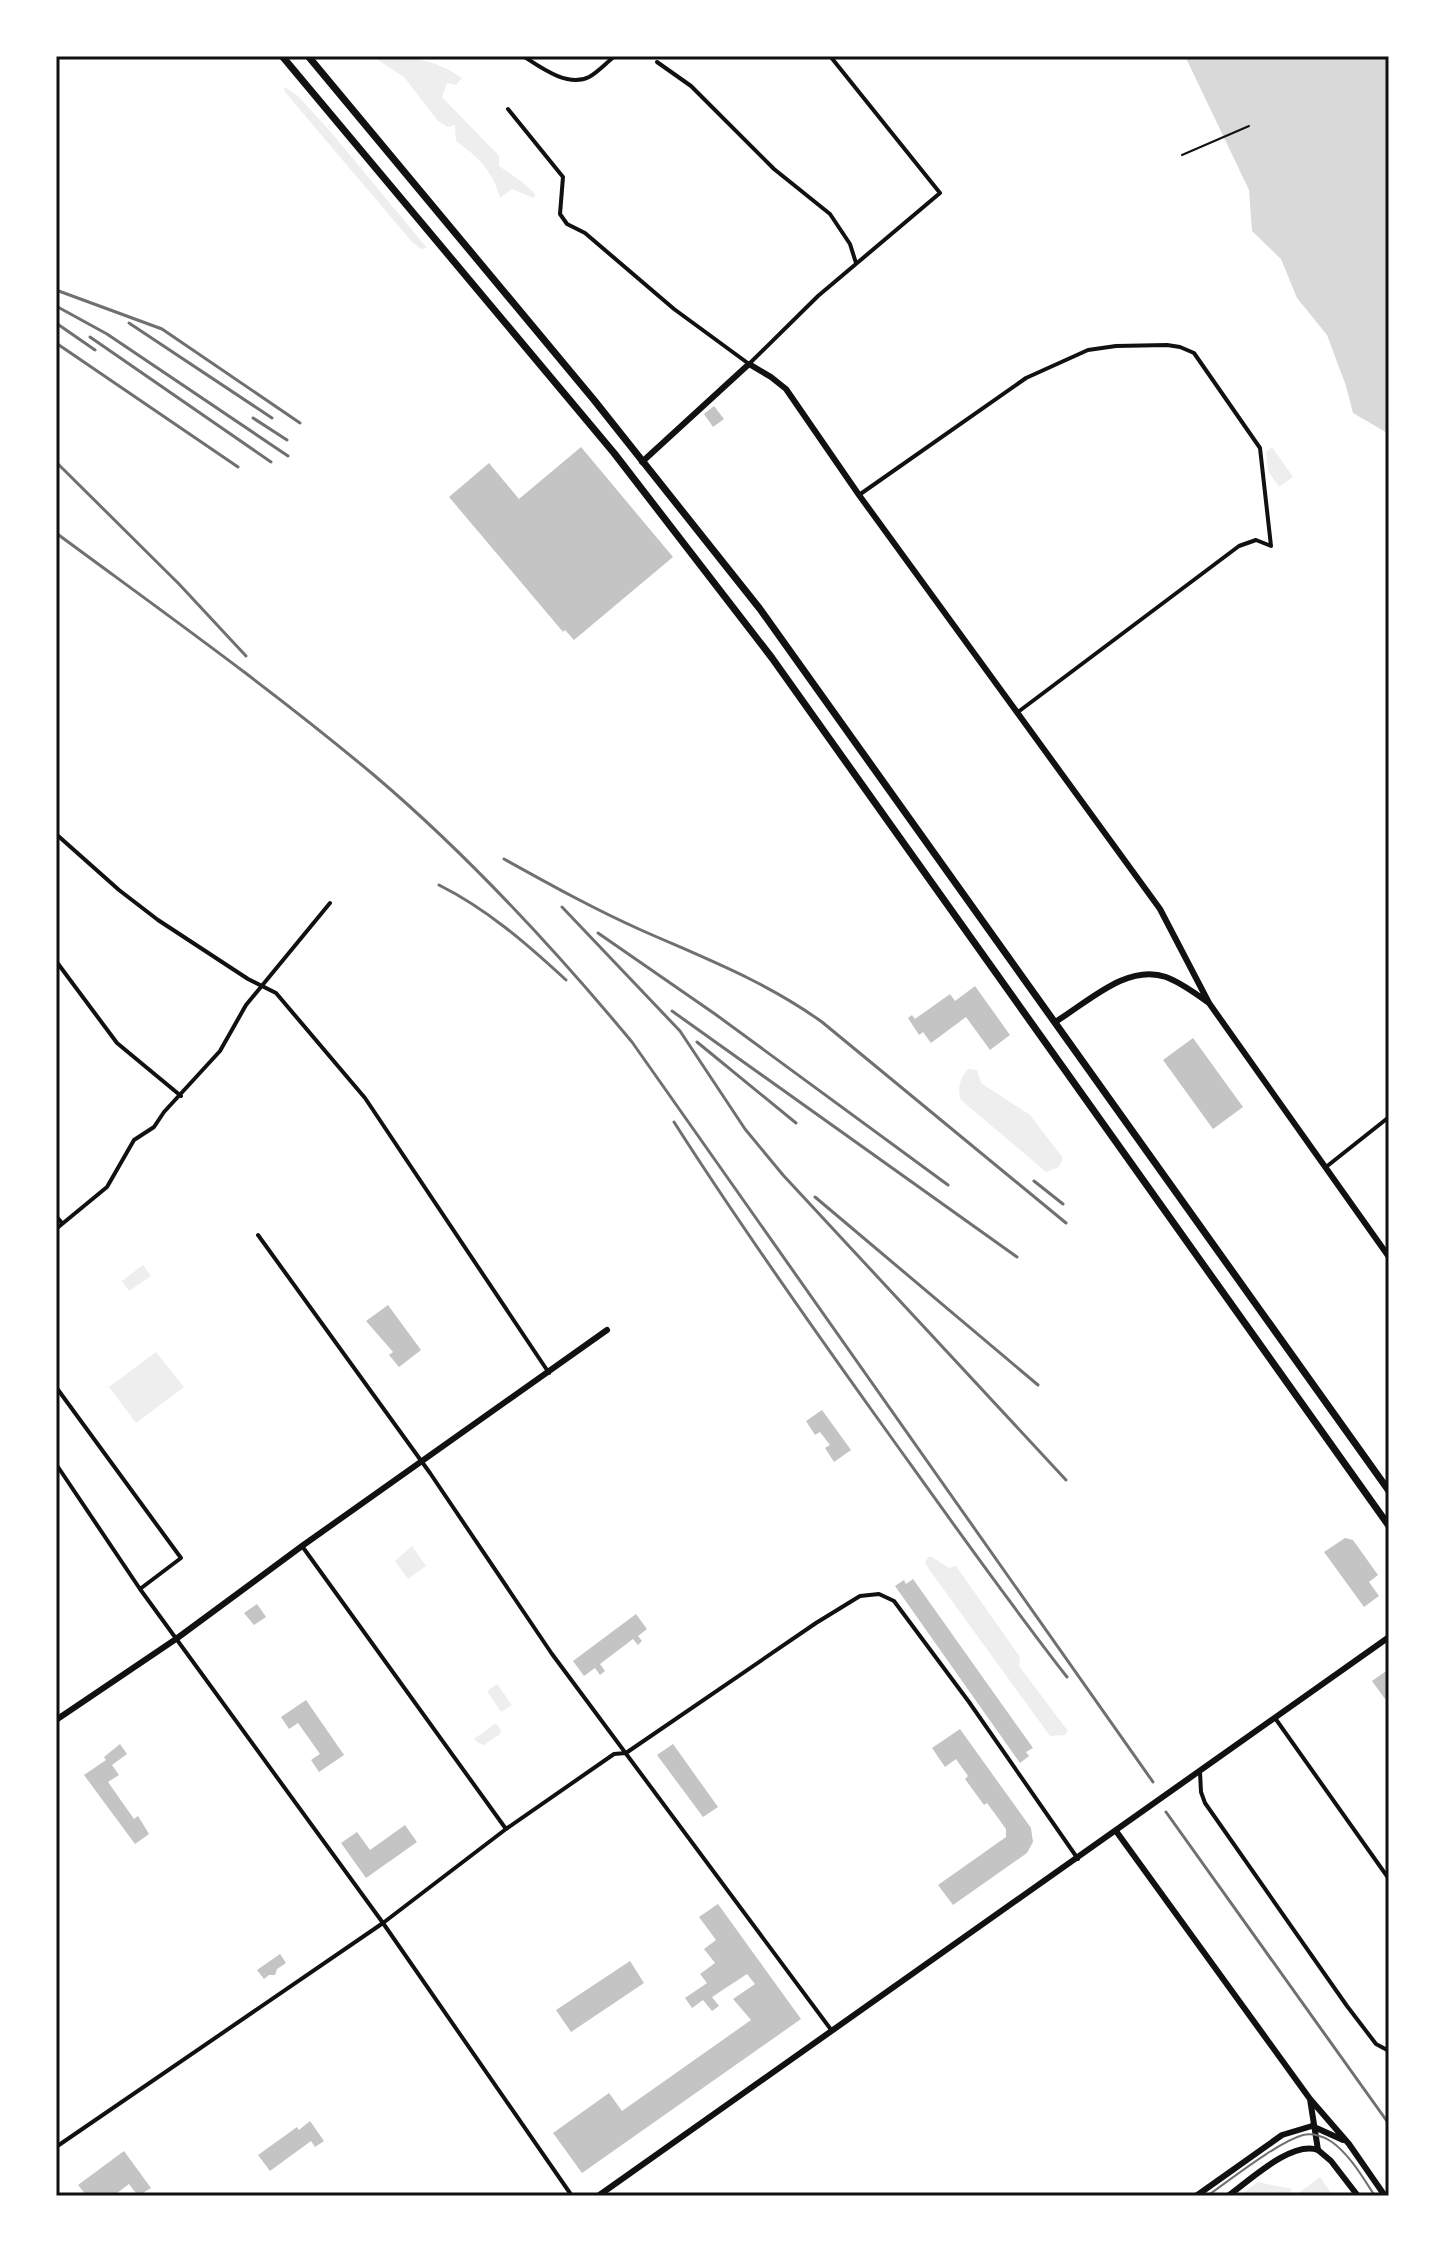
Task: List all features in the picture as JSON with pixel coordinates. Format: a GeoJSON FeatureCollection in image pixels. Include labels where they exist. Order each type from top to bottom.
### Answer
{"type":"FeatureCollection","features":[{"type":"Feature","properties":{"kind":"highway"},"geometry":{"type":"LineString","coordinates":[[282,56],[614,453],[772,658],[1389,1526]]}},
{"type":"Feature","properties":{"kind":"highway"},"geometry":{"type":"LineString","coordinates":[[308,56],[594,400],[787,646],[1389,1491]]}},
{"type":"Feature","properties":{"kind":"street"},"geometry":{"type":"LineString","coordinates":[[523,56],[547,72],[570,79],[588,78],[615,56]]}},
{"type":"Feature","properties":{"kind":"street"},"geometry":{"type":"LineString","coordinates":[[642,462],[856,263],[940,193],[830,56]]}},
{"type":"Feature","properties":{"kind":"street"},"geometry":{"type":"LineString","coordinates":[[657,62],[691,86],[774,169],[830,214],[850,244],[856,263]]}},
{"type":"Feature","properties":{"kind":"street"},"geometry":{"type":"LineString","coordinates":[[508,109],[563,177],[560,214],[567,224],[585,233],[674,309],[786,389],[859,495],[1160,909],[1209,1003],[1389,1257]]}},
{"type":"Feature","properties":{"kind":"street"},"geometry":{"type":"LineString","coordinates":[[859,495],[1026,378],[1088,350],[1116,346],[1180,347],[1194,353],[1260,448],[1271,546],[1256,540],[1239,546],[1018,712]]}},
{"type":"Feature","properties":{"kind":"street"},"geometry":{"type":"LineString","coordinates":[[56,834],[158,920],[248,979],[276,993],[367,1102],[549,1373]]}},
{"type":"Feature","properties":{"kind":"street"},"geometry":{"type":"LineString","coordinates":[[56,1229],[107,1187],[134,1140],[154,1127],[220,1051],[246,1005],[330,903]]}},
{"type":"Feature","properties":{"kind":"street"},"geometry":{"type":"LineString","coordinates":[[56,961],[117,1043],[181,1096]]}},
{"type":"Feature","properties":{"kind":"street"},"geometry":{"type":"LineString","coordinates":[[1055,1022],[1133,975],[1151,973],[1168,978],[1209,1003]]}},
{"type":"Feature","properties":{"kind":"street"},"geometry":{"type":"LineString","coordinates":[[1326,1167],[1389,1117]]}},
{"type":"Feature","properties":{"kind":"street"},"geometry":{"type":"LineString","coordinates":[[56,1216],[62,1223]]}},
{"type":"Feature","properties":{"kind":"street"},"geometry":{"type":"LineString","coordinates":[[258,1235],[422,1461],[552,1654],[832,2031]]}},
{"type":"Feature","properties":{"kind":"street"},"geometry":{"type":"LineString","coordinates":[[57,1716],[176,1639],[607,1330]]}},
{"type":"Feature","properties":{"kind":"street"},"geometry":{"type":"LineString","coordinates":[[56,1387],[181,1558],[140,1589]]}},
{"type":"Feature","properties":{"kind":"street"},"geometry":{"type":"LineString","coordinates":[[56,1464],[140,1589],[383,1923],[572,2196]]}},
{"type":"Feature","properties":{"kind":"street"},"geometry":{"type":"LineString","coordinates":[[302,1546],[506,1829]]}},
{"type":"Feature","properties":{"kind":"street"},"geometry":{"type":"LineString","coordinates":[[56,2147],[383,1923],[506,1829],[614,1754],[626,1753],[860,1596],[879,1594],[894,1601],[969,1702],[1078,1859]]}},
{"type":"Feature","properties":{"kind":"street"},"geometry":{"type":"LineString","coordinates":[[598,2196],[1389,1637]]}},
{"type":"Feature","properties":{"kind":"street"},"geometry":{"type":"LineString","coordinates":[[1275,1718],[1389,1879]]}},
{"type":"Feature","properties":{"kind":"street"},"geometry":{"type":"LineString","coordinates":[[1200,1772],[1205,1803],[1347,2006],[1376,2044],[1389,2051]]}},
{"type":"Feature","properties":{"kind":"street"},"geometry":{"type":"LineString","coordinates":[[1116,1831],[1310,2099],[1349,2144],[1385,2196]]}},
{"type":"Feature","properties":{"kind":"street"},"geometry":{"type":"LineString","coordinates":[[1310,2099],[1318,2150]]}},
{"type":"Feature","properties":{"kind":"street"},"geometry":{"type":"LineString","coordinates":[[1196,2196],[1282,2135],[1312,2126],[1326,2130],[1349,2144]]}},
{"type":"Feature","properties":{"kind":"street"},"geometry":{"type":"LineString","coordinates":[[1228,2196],[1288,2153],[1304,2148],[1318,2150],[1331,2161],[1358,2196]]}},
{"type":"Feature","properties":{"kind":"path"},"geometry":{"type":"LineString","coordinates":[[1182,155],[1249,126]]}},
{"type":"Feature","properties":{"kind":"shaded area"},"geometry":{"type":"Polygon","coordinates":[[[372,56],[419,60],[441,66],[462,78],[456,85],[447,83],[442,97],[499,156],[499,166],[525,184],[535,194],[534,198],[512,189],[500,198],[484,165],[456,141],[455,125],[448,127],[438,121],[404,77],[372,56]]]}},
{"type":"Feature","properties":{"kind":"shaded area"},"geometry":{"type":"Polygon","coordinates":[[[1185,56],[1389,56],[1389,434],[1353,413],[1327,335],[1297,298],[1281,259],[1252,231],[1249,190],[1185,56]]]}},
{"type":"Feature","properties":{"kind":"shaded area"},"geometry":{"type":"Polygon","coordinates":[[[285,87],[298,96],[330,131],[427,248],[421,249],[412,242],[284,91],[285,87]]]}},
{"type":"Feature","properties":{"kind":"shaded area"},"geometry":{"type":"Polygon","coordinates":[[[1272,447],[1293,477],[1279,487],[1268,471],[1266,452],[1272,447]]]}},
{"type":"Feature","properties":{"kind":"shaded area"},"geometry":{"type":"Polygon","coordinates":[[[968,1069],[977,1070],[981,1083],[1030,1115],[1063,1158],[1059,1167],[1046,1172],[961,1100],[960,1083],[968,1069]]]}},
{"type":"Feature","properties":{"kind":"shaded area"},"geometry":{"type":"Polygon","coordinates":[[[143,1265],[151,1276],[129,1291],[122,1281],[143,1265]]]}},
{"type":"Feature","properties":{"kind":"shaded area"},"geometry":{"type":"Polygon","coordinates":[[[156,1352],[184,1387],[136,1423],[109,1387],[156,1352]]]}},
{"type":"Feature","properties":{"kind":"shaded area"},"geometry":{"type":"Polygon","coordinates":[[[412,1546],[426,1566],[408,1579],[395,1561],[412,1546]]]}},
{"type":"Feature","properties":{"kind":"shaded area"},"geometry":{"type":"Polygon","coordinates":[[[928,1557],[949,1568],[956,1566],[1020,1657],[1019,1666],[1068,1731],[1065,1735],[1050,1736],[928,1568],[925,1562],[928,1557]]]}},
{"type":"Feature","properties":{"kind":"shaded area"},"geometry":{"type":"Polygon","coordinates":[[[497,1684],[512,1705],[501,1712],[487,1691],[497,1684]]]}},
{"type":"Feature","properties":{"kind":"shaded area"},"geometry":{"type":"Polygon","coordinates":[[[496,1723],[500,1734],[484,1745],[474,1739],[496,1723]]]}},
{"type":"Feature","properties":{"kind":"shaded area"},"geometry":{"type":"Polygon","coordinates":[[[1320,2177],[1333,2196],[1295,2196],[1320,2177]]]}},
{"type":"Feature","properties":{"kind":"shaded area"},"geometry":{"type":"Polygon","coordinates":[[[1258,2182],[1292,2189],[1289,2196],[1239,2196],[1258,2182]]]}},
{"type":"Feature","properties":{"kind":"building"},"geometry":{"type":"Polygon","coordinates":[[[714,406],[724,419],[713,427],[704,414],[714,406]]]}},
{"type":"Feature","properties":{"kind":"building"},"geometry":{"type":"Polygon","coordinates":[[[581,447],[673,557],[574,640],[565,630],[563,632],[449,497],[489,463],[519,499],[581,447]]]}},
{"type":"Feature","properties":{"kind":"building"},"geometry":{"type":"Polygon","coordinates":[[[975,986],[1010,1035],[990,1050],[966,1017],[931,1043],[923,1032],[919,1035],[908,1018],[912,1015],[915,1019],[950,994],[955,1001],[975,986]]]}},
{"type":"Feature","properties":{"kind":"building"},"geometry":{"type":"Polygon","coordinates":[[[1193,1038],[1243,1107],[1213,1129],[1163,1060],[1193,1038]]]}},
{"type":"Feature","properties":{"kind":"building"},"geometry":{"type":"Polygon","coordinates":[[[388,1305],[421,1350],[399,1367],[389,1355],[393,1352],[366,1321],[388,1305]]]}},
{"type":"Feature","properties":{"kind":"building"},"geometry":{"type":"Polygon","coordinates":[[[822,1410],[851,1450],[834,1462],[825,1448],[830,1445],[820,1432],[815,1435],[806,1421],[822,1410]]]}},
{"type":"Feature","properties":{"kind":"building"},"geometry":{"type":"Polygon","coordinates":[[[1345,1538],[1353,1540],[1378,1575],[1369,1582],[1379,1596],[1364,1607],[1324,1552],[1345,1538]]]}},
{"type":"Feature","properties":{"kind":"building"},"geometry":{"type":"Polygon","coordinates":[[[913,1579],[1033,1748],[1026,1752],[1029,1756],[1020,1763],[895,1586],[913,1579]]]}},
{"type":"Feature","properties":{"kind":"building"},"geometry":{"type":"Polygon","coordinates":[[[257,1604],[266,1617],[254,1625],[244,1613],[257,1604]]]}},
{"type":"Feature","properties":{"kind":"building"},"geometry":{"type":"Polygon","coordinates":[[[636,1614],[647,1629],[638,1636],[642,1641],[638,1645],[633,1639],[600,1664],[605,1671],[600,1675],[595,1668],[584,1676],[573,1661],[636,1614]]]}},
{"type":"Feature","properties":{"kind":"building"},"geometry":{"type":"Polygon","coordinates":[[[1389,1669],[1389,1696],[1385,1699],[1372,1681],[1389,1669]]]}},
{"type":"Feature","properties":{"kind":"building"},"geometry":{"type":"Polygon","coordinates":[[[306,1700],[344,1755],[319,1772],[311,1760],[320,1754],[298,1723],[289,1729],[281,1717],[306,1700]]]}},
{"type":"Feature","properties":{"kind":"building"},"geometry":{"type":"Polygon","coordinates":[[[960,1729],[1031,1828],[1033,1842],[1027,1853],[953,1905],[938,1885],[1006,1837],[1006,1829],[965,1779],[968,1776],[956,1759],[945,1767],[932,1748],[960,1729]]]}},
{"type":"Feature","properties":{"kind":"building"},"geometry":{"type":"Polygon","coordinates":[[[120,1744],[127,1754],[112,1765],[119,1775],[108,1782],[134,1819],[138,1816],[149,1834],[135,1844],[84,1775],[106,1760],[104,1757],[120,1744]]]}},
{"type":"Feature","properties":{"kind":"building"},"geometry":{"type":"Polygon","coordinates":[[[673,1744],[718,1807],[703,1817],[657,1755],[673,1744]]]}},
{"type":"Feature","properties":{"kind":"building"},"geometry":{"type":"Polygon","coordinates":[[[405,1825],[417,1842],[366,1878],[341,1843],[357,1832],[370,1850],[405,1825]]]}},
{"type":"Feature","properties":{"kind":"building"},"geometry":{"type":"Polygon","coordinates":[[[718,1904],[801,2019],[582,2173],[553,2133],[609,2093],[622,2111],[751,2020],[733,1999],[755,1984],[747,1974],[712,1997],[719,2006],[712,2011],[703,2000],[692,2008],[685,1998],[707,1983],[700,1974],[715,1963],[704,1949],[716,1940],[699,1917],[718,1904]]]}},
{"type":"Feature","properties":{"kind":"building"},"geometry":{"type":"Polygon","coordinates":[[[280,1954],[286,1963],[277,1969],[275,1975],[264,1979],[257,1970],[280,1954]]]}},
{"type":"Feature","properties":{"kind":"building"},"geometry":{"type":"Polygon","coordinates":[[[630,1961],[644,1983],[571,2032],[556,2010],[630,1961]]]}},
{"type":"Feature","properties":{"kind":"building"},"geometry":{"type":"Polygon","coordinates":[[[310,2121],[324,2141],[315,2147],[311,2141],[270,2171],[258,2155],[310,2121]]]}},
{"type":"Feature","properties":{"kind":"building"},"geometry":{"type":"Polygon","coordinates":[[[124,2151],[151,2188],[138,2196],[129,2184],[113,2196],[87,2196],[78,2185],[124,2151]]]}},
{"type":"Feature","properties":{"kind":"tram line"},"geometry":{"type":"LineString","coordinates":[[1207,2196],[1281,2145],[1310,2134],[1325,2138],[1339,2147],[1375,2196]]}},
{"type":"Feature","properties":{"kind":"railway"},"geometry":{"type":"LineString","coordinates":[[56,290],[162,329],[300,423]]}},
{"type":"Feature","properties":{"kind":"railway"},"geometry":{"type":"LineString","coordinates":[[56,306],[107,334],[288,456]]}},
{"type":"Feature","properties":{"kind":"railway"},"geometry":{"type":"LineString","coordinates":[[56,323],[95,350]]}},
{"type":"Feature","properties":{"kind":"railway"},"geometry":{"type":"LineString","coordinates":[[129,323],[272,418]]}},
{"type":"Feature","properties":{"kind":"railway"},"geometry":{"type":"LineString","coordinates":[[90,337],[271,462]]}},
{"type":"Feature","properties":{"kind":"railway"},"geometry":{"type":"LineString","coordinates":[[56,343],[238,467]]}},
{"type":"Feature","properties":{"kind":"railway"},"geometry":{"type":"LineString","coordinates":[[253,418],[287,440]]}},
{"type":"Feature","properties":{"kind":"railway"},"geometry":{"type":"LineString","coordinates":[[56,462],[179,584],[246,656]]}},
{"type":"Feature","properties":{"kind":"railway"},"geometry":{"type":"LineString","coordinates":[[56,533],[257,682],[375,776],[477,870],[572,972],[632,1042],[1153,1782]]}},
{"type":"Feature","properties":{"kind":"railway"},"geometry":{"type":"LineString","coordinates":[[504,859],[606,914],[734,971],[800,1007],[1066,1223]]}},
{"type":"Feature","properties":{"kind":"railway"},"geometry":{"type":"LineString","coordinates":[[439,885],[490,916],[566,980]]}},
{"type":"Feature","properties":{"kind":"railway"},"geometry":{"type":"LineString","coordinates":[[562,907],[680,1031],[745,1129],[783,1175],[1066,1480]]}},
{"type":"Feature","properties":{"kind":"railway"},"geometry":{"type":"LineString","coordinates":[[598,933],[715,1014],[948,1185]]}},
{"type":"Feature","properties":{"kind":"railway"},"geometry":{"type":"LineString","coordinates":[[672,1011],[1017,1257]]}},
{"type":"Feature","properties":{"kind":"railway"},"geometry":{"type":"LineString","coordinates":[[697,1042],[796,1123]]}},
{"type":"Feature","properties":{"kind":"railway"},"geometry":{"type":"LineString","coordinates":[[674,1122],[822,1341],[1067,1677]]}},
{"type":"Feature","properties":{"kind":"railway"},"geometry":{"type":"LineString","coordinates":[[1034,1181],[1063,1204]]}},
{"type":"Feature","properties":{"kind":"railway"},"geometry":{"type":"LineString","coordinates":[[815,1197],[1038,1385]]}},
{"type":"Feature","properties":{"kind":"railway"},"geometry":{"type":"LineString","coordinates":[[1166,1812],[1389,2124]]}}]}
